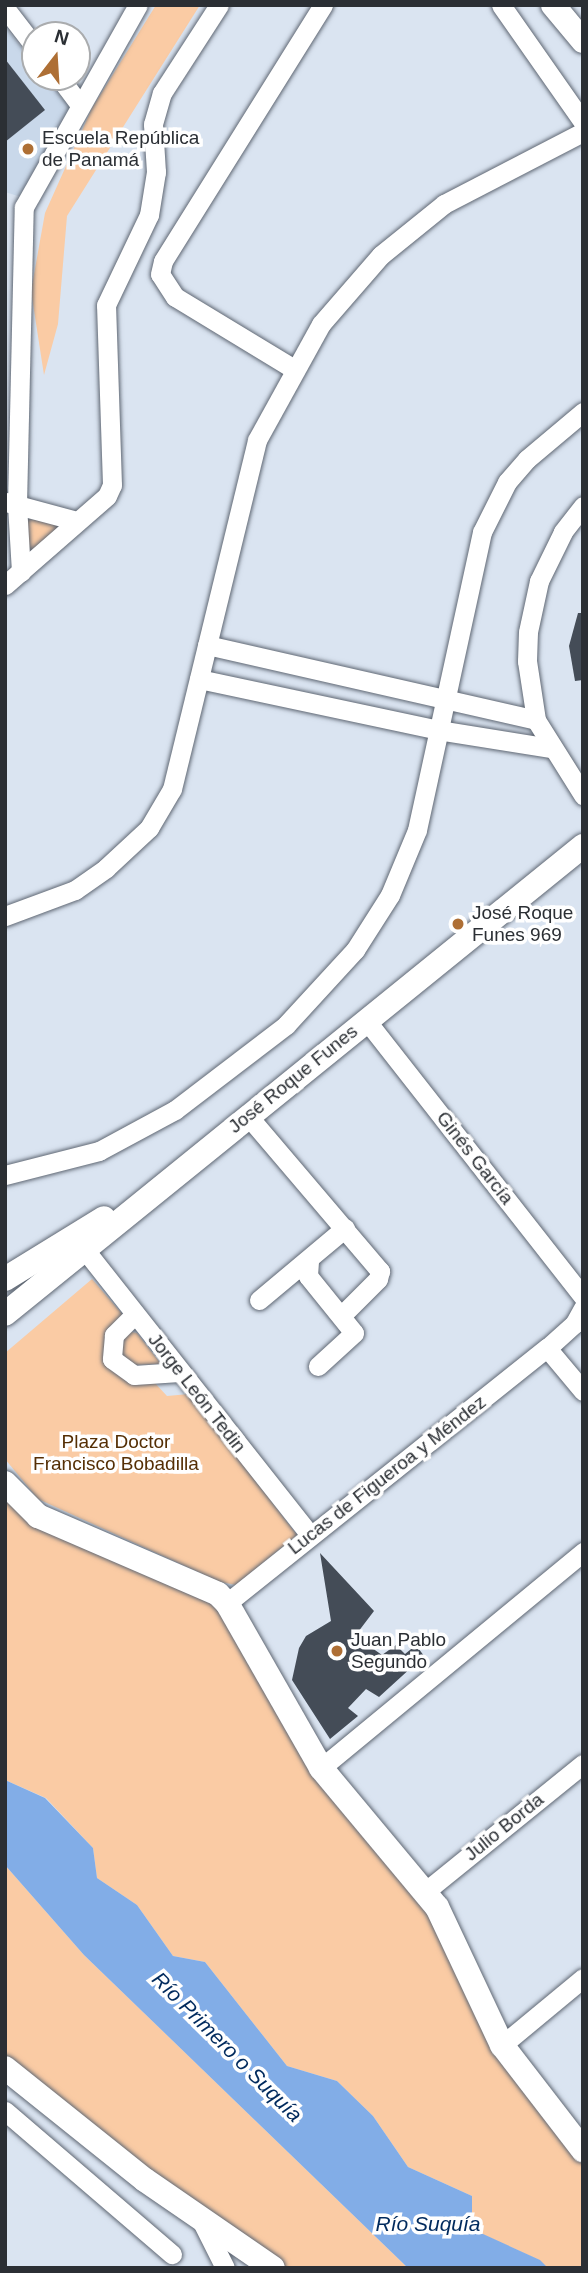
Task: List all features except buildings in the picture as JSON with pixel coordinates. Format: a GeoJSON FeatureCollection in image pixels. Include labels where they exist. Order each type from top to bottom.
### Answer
{"type":"FeatureCollection","features":[{"type":"Feature","properties":{"kind":"main road"},"geometry":{"type":"LineString","coordinates":[[553,5],[583,41]]}},
{"type":"Feature","properties":{"kind":"main road","name":"José Roque Funes"},"geometry":{"type":"LineString","coordinates":[[5,1314],[583,846]]}},
{"type":"Feature","properties":{"kind":"main road"},"geometry":{"type":"LineString","coordinates":[[5,1279],[177,1175]]}},
{"type":"Feature","properties":{"kind":"main road"},"geometry":{"type":"LineString","coordinates":[[5,1483],[38,1516],[218,1594],[227,1602],[321,1768],[426,1891],[502,2045],[583,2150]]}},
{"type":"Feature","properties":{"kind":"main road"},"geometry":{"type":"LineString","coordinates":[[5,2068],[145,2180],[273,2268]]}},
{"type":"Feature","properties":{"kind":"street"},"geometry":{"type":"LineString","coordinates":[[21,572],[11,503],[15,204],[80,104],[138,5]]}},
{"type":"Feature","properties":{"kind":"street"},"geometry":{"type":"LineString","coordinates":[[5,585],[107,496],[112,485],[104,317],[110,291],[149,215],[156,172],[155,110],[172,75],[219,5]]}},
{"type":"Feature","properties":{"kind":"street"},"geometry":{"type":"LineString","coordinates":[[294,369],[175,297],[160,274],[163,261],[323,5]]}},
{"type":"Feature","properties":{"kind":"street"},"geometry":{"type":"LineString","coordinates":[[501,5],[583,122]]}},
{"type":"Feature","properties":{"kind":"street"},"geometry":{"type":"LineString","coordinates":[[5,8],[21,29]]}},
{"type":"Feature","properties":{"kind":"street"},"geometry":{"type":"LineString","coordinates":[[70,91],[80,104]]}},
{"type":"Feature","properties":{"kind":"street"},"geometry":{"type":"LineString","coordinates":[[5,916],[75,890],[149,828],[181,766],[199,679],[257,440],[294,369],[347,289],[413,227],[471,188],[583,132]]}},
{"type":"Feature","properties":{"kind":"street"},"geometry":{"type":"LineString","coordinates":[[5,1175],[99,1151],[175,1110],[243,1062],[313,997],[355,950],[390,895],[417,830],[472,564],[493,506],[527,458],[583,412]]}},
{"type":"Feature","properties":{"kind":"street"},"geometry":{"type":"LineString","coordinates":[[11,503],[77,521]]}},
{"type":"Feature","properties":{"kind":"street"},"geometry":{"type":"LineString","coordinates":[[583,506],[550,554],[532,605],[527,661],[536,720],[550,748],[583,795]]}},
{"type":"Feature","properties":{"kind":"street"},"geometry":{"type":"LineString","coordinates":[[207,645],[536,720]]}},
{"type":"Feature","properties":{"kind":"street"},"geometry":{"type":"LineString","coordinates":[[199,679],[438,730],[550,748]]}},
{"type":"Feature","properties":{"kind":"street","name":"Ginés García"},"geometry":{"type":"LineString","coordinates":[[366,1020],[583,1297]]}},
{"type":"Feature","properties":{"kind":"street"},"geometry":{"type":"LineString","coordinates":[[248,1116],[380,1271],[378,1279],[341,1316]]}},
{"type":"Feature","properties":{"kind":"street"},"geometry":{"type":"LineString","coordinates":[[259,1300],[309,1261],[345,1228]]}},
{"type":"Feature","properties":{"kind":"street","name":"Jorge León Tedin"},"geometry":{"type":"LineString","coordinates":[[85,1250],[310,1535]]}},
{"type":"Feature","properties":{"kind":"street"},"geometry":{"type":"LineString","coordinates":[[309,1261],[308,1276],[354,1333],[318,1366]]}},
{"type":"Feature","properties":{"kind":"street"},"geometry":{"type":"LineString","coordinates":[[583,1308],[574,1324],[547,1348],[583,1391]]}},
{"type":"Feature","properties":{"kind":"street"},"geometry":{"type":"LineString","coordinates":[[135,1314],[114,1335],[112,1359],[134,1375],[179,1372]]}},
{"type":"Feature","properties":{"kind":"street","name":"Lucas de Figueroa y Méndez"},"geometry":{"type":"LineString","coordinates":[[227,1602],[547,1348]]}},
{"type":"Feature","properties":{"kind":"street"},"geometry":{"type":"LineString","coordinates":[[321,1768],[583,1552]]}},
{"type":"Feature","properties":{"kind":"street","name":"Julio Borda"},"geometry":{"type":"LineString","coordinates":[[426,1891],[583,1764]]}},
{"type":"Feature","properties":{"kind":"street"},"geometry":{"type":"LineString","coordinates":[[502,2045],[583,1978]]}},
{"type":"Feature","properties":{"kind":"street"},"geometry":{"type":"LineString","coordinates":[[5,2111],[172,2254]]}},
{"type":"Feature","properties":{"kind":"street"},"geometry":{"type":"LineString","coordinates":[[198,2216],[225,2268]]}},
{"type":"Feature","properties":{"kind":"shaded area","name":"Escuela República de Panamá"},"geometry":{"type":"Polygon","coordinates":[[[5,27],[21,47],[21,91],[56,91],[62,99],[76,106],[21,197],[5,192],[5,27]]]}},
{"type":"Feature","properties":{"kind":"green space"},"geometry":{"type":"Polygon","coordinates":[[[156,5],[200,5],[67,216],[58,324],[44,375],[31,291],[45,213],[92,108],[156,5]]]}},
{"type":"Feature","properties":{"kind":"green space"},"geometry":{"type":"Polygon","coordinates":[[[27,519],[68,523],[25,564],[27,519]]]}},
{"type":"Feature","properties":{"kind":"green space","name":"Plaza Doctor Francisco Bobadilla"},"geometry":{"type":"Polygon","coordinates":[[[92,1279],[124,1316],[106,1333],[104,1355],[153,1381],[167,1396],[189,1394],[297,1535],[236,1585],[220,1582],[38,1499],[5,1459],[5,1353],[92,1279]]]}},
{"type":"Feature","properties":{"kind":"green space"},"geometry":{"type":"Polygon","coordinates":[[[127,1331],[137,1333],[161,1364],[131,1365],[121,1359],[118,1343],[127,1331]]]}},
{"type":"Feature","properties":{"kind":"green space"},"geometry":{"type":"Polygon","coordinates":[[[5,1483],[25,1505],[203,1588],[321,1768],[426,1891],[502,2045],[583,2150],[583,2268],[548,2268],[539,2260],[471,2229],[472,2196],[408,2167],[373,2116],[337,2081],[287,2066],[205,1962],[173,1956],[137,1905],[97,1878],[93,1848],[46,1798],[5,1780],[5,1483]]]}},
{"type":"Feature","properties":{"kind":"green space"},"geometry":{"type":"Polygon","coordinates":[[[5,1865],[84,1955],[408,2268],[273,2268],[5,2068],[5,1865]]]}},
{"type":"Feature","properties":{"kind":"water","name":"Río Suquía"},"geometry":{"type":"Polygon","coordinates":[[[5,1780],[45,1798],[93,1848],[97,1878],[137,1905],[173,1956],[205,1962],[287,2066],[337,2081],[373,2116],[408,2167],[472,2196],[472,2229],[540,2260],[548,2268],[408,2268],[84,1955],[5,1865],[5,1780]]]}},
{"type":"Feature","properties":{"kind":"place","name":"Escuela República de Panamá"},"geometry":{"type":"Point","coordinates":[28,149]}},
{"type":"Feature","properties":{"kind":"place","name":"José Roque Funes 969"},"geometry":{"type":"Point","coordinates":[458,924]}},
{"type":"Feature","properties":{"kind":"place","name":"Juan Pablo Segundo"},"geometry":{"type":"Point","coordinates":[337,1651]}},
{"type":"Feature","properties":{"kind":"water label","name":"Río Primero o Suquía"},"geometry":{"type":"Point","coordinates":[227,2047]}}]}
